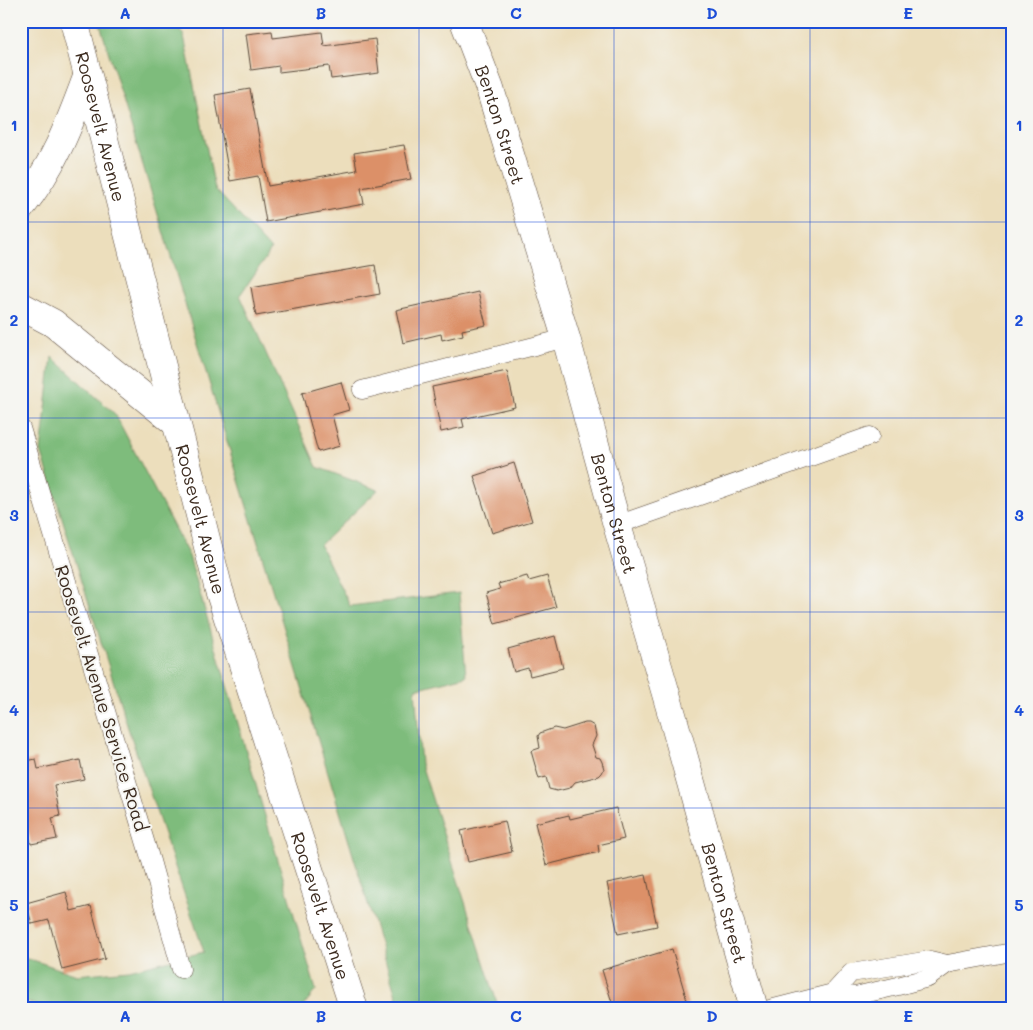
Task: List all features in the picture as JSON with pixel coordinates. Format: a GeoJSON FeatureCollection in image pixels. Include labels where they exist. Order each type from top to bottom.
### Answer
{"type":"FeatureCollection","features":[{"type":"Feature","properties":{"kind":"main road","name":"Roosevelt Avenue"},"geometry":{"type":"LineString","coordinates":[[74,21],[219,590],[354,1009]]}},
{"type":"Feature","properties":{"kind":"main road","name":"Benton Street"},"geometry":{"type":"LineString","coordinates":[[464,21],[490,89],[566,338],[754,1009]]}},
{"type":"Feature","properties":{"kind":"main road"},"geometry":{"type":"LineString","coordinates":[[21,207],[36,188],[51,162],[65,134],[87,76]]}},
{"type":"Feature","properties":{"kind":"main road"},"geometry":{"type":"LineString","coordinates":[[21,306],[53,323],[176,423]]}},
{"type":"Feature","properties":{"kind":"lane"},"geometry":{"type":"LineString","coordinates":[[362,390],[566,338]]}},
{"type":"Feature","properties":{"kind":"lane","name":"Roosevelt Avenue Service Road"},"geometry":{"type":"LineString","coordinates":[[22,433],[182,969]]}},
{"type":"Feature","properties":{"kind":"lane"},"geometry":{"type":"LineString","coordinates":[[617,525],[870,436]]}},
{"type":"Feature","properties":{"kind":"lane"},"geometry":{"type":"LineString","coordinates":[[770,1009],[833,993],[855,996],[928,978],[947,964],[1012,952]]}},
{"type":"Feature","properties":{"kind":"green space"},"geometry":{"type":"Polygon","coordinates":[[[99,21],[174,21],[184,36],[215,189],[271,250],[240,295],[317,467],[378,490],[320,545],[350,606],[459,593],[466,676],[415,689],[421,764],[499,1009],[400,1009],[99,21]]]}},
{"type":"Feature","properties":{"kind":"green space"},"geometry":{"type":"Polygon","coordinates":[[[52,357],[115,414],[189,556],[316,990],[301,1009],[48,1009],[21,1000],[21,956],[77,975],[129,970],[204,952],[128,728],[41,451],[52,357]]]}},
{"type":"Feature","properties":{"kind":"building"},"geometry":{"type":"Polygon","coordinates":[[[272,31],[273,38],[322,32],[324,46],[375,39],[379,73],[331,79],[329,66],[279,72],[279,66],[251,70],[246,34],[272,31]]]}},
{"type":"Feature","properties":{"kind":"building"},"geometry":{"type":"Polygon","coordinates":[[[250,89],[268,186],[357,170],[354,153],[404,145],[411,179],[361,188],[364,204],[266,222],[258,176],[230,181],[215,95],[250,89]]]}},
{"type":"Feature","properties":{"kind":"building"},"geometry":{"type":"Polygon","coordinates":[[[375,265],[380,294],[256,316],[251,287],[375,265]]]}},
{"type":"Feature","properties":{"kind":"building"},"geometry":{"type":"Polygon","coordinates":[[[478,292],[486,325],[462,330],[463,335],[442,340],[441,334],[403,343],[396,310],[478,292]]]}},
{"type":"Feature","properties":{"kind":"building"},"geometry":{"type":"Polygon","coordinates":[[[507,371],[515,407],[462,419],[464,427],[441,432],[432,387],[507,371]]]}},
{"type":"Feature","properties":{"kind":"building"},"geometry":{"type":"Polygon","coordinates":[[[341,382],[349,410],[332,415],[340,446],[318,452],[302,393],[341,382]]]}},
{"type":"Feature","properties":{"kind":"building"},"geometry":{"type":"Polygon","coordinates":[[[514,463],[532,521],[492,533],[474,476],[514,463]]]}},
{"type":"Feature","properties":{"kind":"building"},"geometry":{"type":"Polygon","coordinates":[[[527,576],[529,581],[547,576],[556,607],[495,624],[486,593],[500,589],[498,584],[527,576]]]}},
{"type":"Feature","properties":{"kind":"building"},"geometry":{"type":"Polygon","coordinates":[[[555,636],[563,668],[530,676],[528,668],[514,672],[508,649],[555,636]]]}},
{"type":"Feature","properties":{"kind":"building"},"geometry":{"type":"Polygon","coordinates":[[[585,723],[594,726],[596,736],[592,745],[596,757],[600,758],[602,762],[604,769],[602,773],[599,776],[575,782],[570,788],[557,791],[549,789],[546,777],[539,779],[531,751],[540,748],[538,736],[540,733],[554,728],[563,730],[585,723]]]}},
{"type":"Feature","properties":{"kind":"building"},"geometry":{"type":"Polygon","coordinates":[[[36,759],[38,769],[80,760],[84,779],[54,785],[60,816],[52,818],[57,839],[31,844],[21,799],[21,762],[36,759]]]}},
{"type":"Feature","properties":{"kind":"building"},"geometry":{"type":"Polygon","coordinates":[[[616,808],[624,839],[598,845],[599,852],[546,865],[535,823],[569,815],[570,819],[616,808]]]}},
{"type":"Feature","properties":{"kind":"building"},"geometry":{"type":"Polygon","coordinates":[[[505,821],[512,852],[468,862],[461,831],[505,821]]]}},
{"type":"Feature","properties":{"kind":"building"},"geometry":{"type":"Polygon","coordinates":[[[646,875],[657,926],[618,934],[607,883],[646,875]]]}},
{"type":"Feature","properties":{"kind":"building"},"geometry":{"type":"Polygon","coordinates":[[[66,892],[71,911],[91,906],[105,959],[62,970],[49,920],[32,924],[26,903],[66,892]]]}},
{"type":"Feature","properties":{"kind":"building"},"geometry":{"type":"Polygon","coordinates":[[[672,949],[688,1004],[672,1009],[614,1009],[602,970],[672,949]]]}}]}
